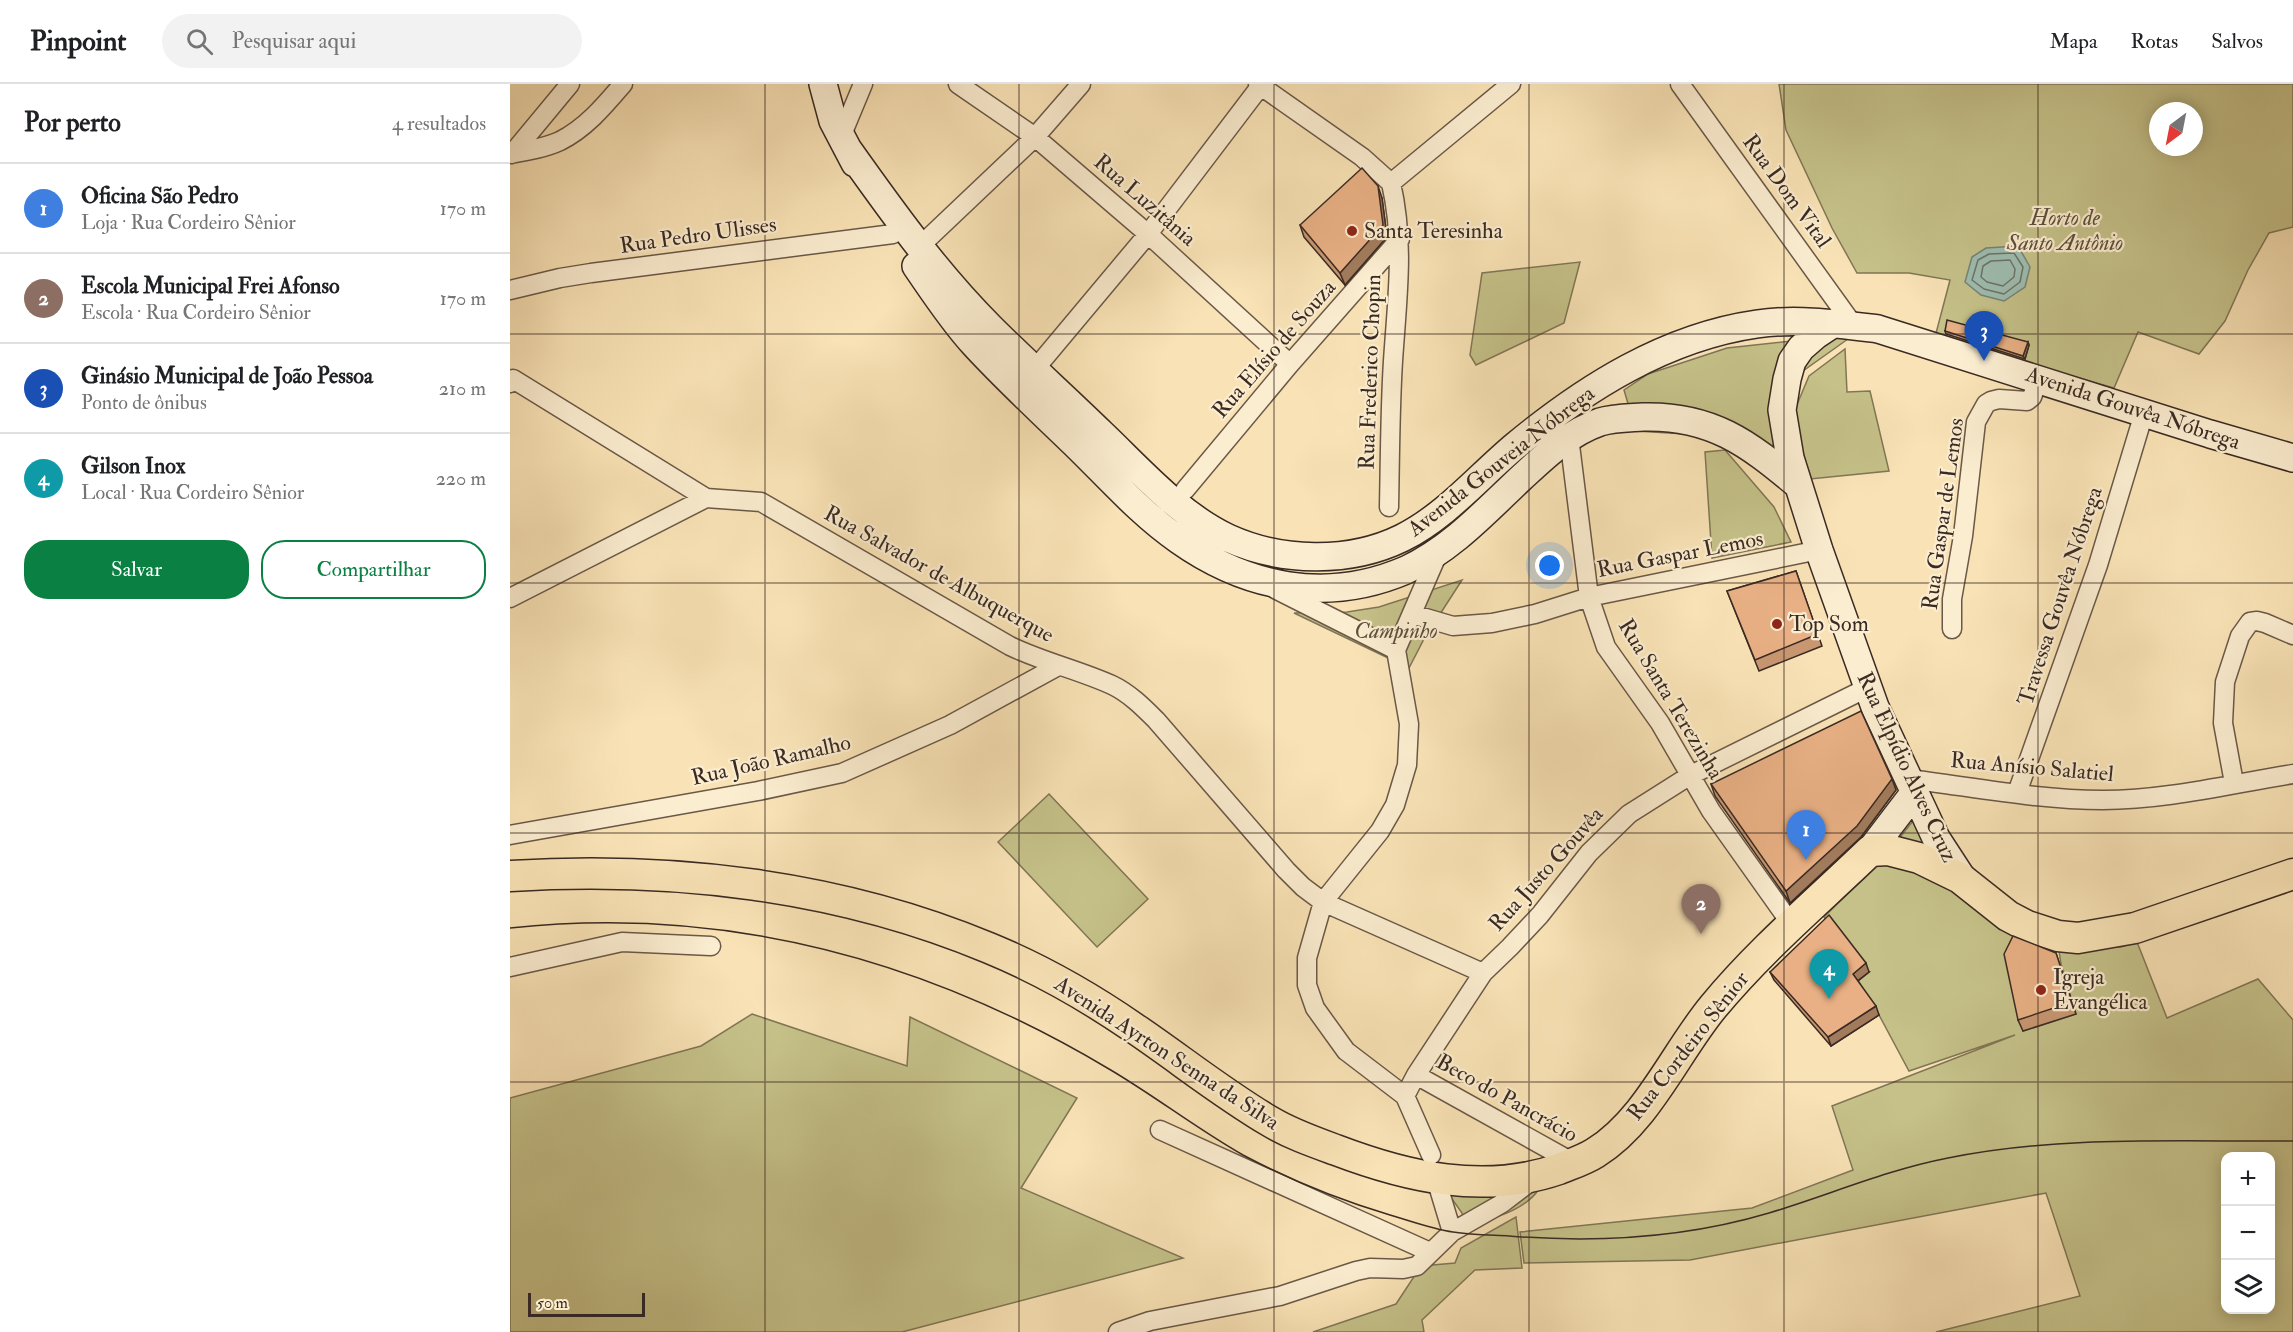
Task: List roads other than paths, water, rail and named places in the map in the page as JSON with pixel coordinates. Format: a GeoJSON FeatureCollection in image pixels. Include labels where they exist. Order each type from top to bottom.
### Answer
{"type":"FeatureCollection","features":[{"type":"Feature","properties":{"kind":"main road"},"geometry":{"type":"LineString","coordinates":[[1870,851],[1888,850],[1919,858],[1964,881]]}},
{"type":"Feature","properties":{"kind":"main road","name":"Rua Cordeiro Sênior"},"geometry":{"type":"LineString","coordinates":[[1434,1167],[1498,1182],[1537,1176],[1597,1152],[1631,1122],[1710,1011],[1756,959],[1870,851]]}},
{"type":"Feature","properties":{"kind":"main road","name":"Avenida Ayrton Senna da Silva"},"geometry":{"type":"LineString","coordinates":[[510,876],[573,872],[679,876],[785,888],[893,914],[990,948],[1080,993],[1131,1025],[1251,1110],[1309,1140],[1408,1174],[1434,1167]]}},
{"type":"Feature","properties":{"kind":"main road","name":"Rua Elpídio Alves Cruz"},"geometry":{"type":"LineString","coordinates":[[1964,881],[2008,916],[2027,926],[2058,936],[2078,938],[2135,928],[2293,874]]}},
{"type":"Feature","properties":{"kind":"street"},"geometry":{"type":"LineString","coordinates":[[511,154],[570,84]]}},
{"type":"Feature","properties":{"kind":"street"},"geometry":{"type":"LineString","coordinates":[[511,154],[561,141],[587,124],[623,84]]}},
{"type":"Feature","properties":{"kind":"street"},"geometry":{"type":"LineString","coordinates":[[822,84],[830,111],[844,142]]}},
{"type":"Feature","properties":{"kind":"street"},"geometry":{"type":"LineString","coordinates":[[844,142],[863,84]]}},
{"type":"Feature","properties":{"kind":"street","name":"Rua Luzitânia"},"geometry":{"type":"LineString","coordinates":[[958,84],[1035,137],[1148,234],[1290,364]]}},
{"type":"Feature","properties":{"kind":"street"},"geometry":{"type":"LineString","coordinates":[[919,247],[1035,137],[1081,84]]}},
{"type":"Feature","properties":{"kind":"street"},"geometry":{"type":"LineString","coordinates":[[1035,369],[1148,234],[1260,85],[1362,157],[1391,183],[1511,84]]}},
{"type":"Feature","properties":{"kind":"street","name":"Rua Dom Vital"},"geometry":{"type":"LineString","coordinates":[[1680,84],[1844,325]]}},
{"type":"Feature","properties":{"kind":"street","name":"Avenida Gouveia Nóbrega"},"geometry":{"type":"LineString","coordinates":[[844,142],[878,211],[947,311],[974,344],[1141,508],[1179,540],[1209,559],[1260,581],[1298,587],[1334,588],[1368,583],[1405,570],[1439,551],[1468,528],[1540,460],[1569,437],[1601,422],[1660,417],[1697,422],[1720,430],[1744,443],[1798,485]]}},
{"type":"Feature","properties":{"kind":"street","name":"Avenida Gouveia Nóbrega"},"geometry":{"type":"LineString","coordinates":[[844,142],[919,247],[990,327],[1164,492],[1200,520],[1228,537],[1277,553],[1317,556],[1346,555],[1379,548],[1432,520],[1514,447],[1567,405],[1648,357],[1717,333],[1758,324],[1844,325]]}},
{"type":"Feature","properties":{"kind":"street","name":"Rua Frederico Chopin"},"geometry":{"type":"LineString","coordinates":[[1389,507],[1400,239],[1391,183]]}},
{"type":"Feature","properties":{"kind":"street","name":"Rua Pedro Ulisses"},"geometry":{"type":"LineString","coordinates":[[510,291],[570,276],[893,234]]}},
{"type":"Feature","properties":{"kind":"street","name":"Rua Elísio de Souza"},"geometry":{"type":"LineString","coordinates":[[1185,490],[1290,364],[1400,239]]}},
{"type":"Feature","properties":{"kind":"street"},"geometry":{"type":"LineString","coordinates":[[1798,485],[1782,410],[1786,379],[1792,361],[1801,348],[1844,325]]}},
{"type":"Feature","properties":{"kind":"street","name":"Avenida Gouvêa Nóbrega"},"geometry":{"type":"LineString","coordinates":[[1844,325],[1897,334],[2293,458]]}},
{"type":"Feature","properties":{"kind":"street","name":"Rua Gaspar de Lemos"},"geometry":{"type":"LineString","coordinates":[[1952,629],[1952,599],[1963,536],[1976,422],[1986,404],[1991,400],[2027,401],[2032,397],[2039,378]]}},
{"type":"Feature","properties":{"kind":"street","name":"Rua Salvador de Albuquerque"},"geometry":{"type":"LineString","coordinates":[[511,381],[706,498],[760,502],[1031,657],[1113,686],[1135,701],[1164,728],[1303,887],[1323,902],[1484,973]]}},
{"type":"Feature","properties":{"kind":"street","name":"Travessa Gouvêa Nóbrega"},"geometry":{"type":"LineString","coordinates":[[2017,793],[2098,565],[2144,413]]}},
{"type":"Feature","properties":{"kind":"street","name":"Rua Santa Terezinha"},"geometry":{"type":"LineString","coordinates":[[1569,437],[1589,597],[1606,646],[1660,723],[1689,776],[1736,848],[1792,925]]}},
{"type":"Feature","properties":{"kind":"street","name":"Rua Elpídio Alves Cruz"},"geometry":{"type":"LineString","coordinates":[[1798,485],[1867,688],[1936,838],[1964,881]]}},
{"type":"Feature","properties":{"kind":"street"},"geometry":{"type":"LineString","coordinates":[[510,598],[706,498]]}},
{"type":"Feature","properties":{"kind":"street","name":"Rua Gaspar Lemos"},"geometry":{"type":"LineString","coordinates":[[1412,614],[1453,626],[1492,623],[1535,614],[1589,597],[1819,550]]}},
{"type":"Feature","properties":{"kind":"street"},"geometry":{"type":"LineString","coordinates":[[1439,551],[1396,650],[1409,724],[1407,765],[1395,805],[1380,831],[1323,902],[1306,957],[1307,985],[1315,1008],[1346,1051],[1405,1096],[1434,1167],[1452,1232]]}},
{"type":"Feature","properties":{"kind":"street"},"geometry":{"type":"LineString","coordinates":[[1260,581],[1396,650]]}},
{"type":"Feature","properties":{"kind":"street"},"geometry":{"type":"LineString","coordinates":[[2234,783],[2225,742],[2223,702],[2225,682],[2240,636],[2250,622],[2257,621],[2293,635]]}},
{"type":"Feature","properties":{"kind":"street","name":"Rua João Ramalho"},"geometry":{"type":"LineString","coordinates":[[510,835],[758,791],[842,773],[950,725],[1058,666]]}},
{"type":"Feature","properties":{"kind":"street","name":"Rua Justo Gouvêa"},"geometry":{"type":"LineString","coordinates":[[1405,1096],[1416,1075],[1484,973],[1540,915],[1572,873],[1606,835],[1629,814],[1689,776],[1867,688]]}},
{"type":"Feature","properties":{"kind":"street","name":"Rua Anísio Salatiel"},"geometry":{"type":"LineString","coordinates":[[1912,786],[2082,799],[2130,799],[2192,792],[2293,774]]}},
{"type":"Feature","properties":{"kind":"street","name":"Rua Cordeiro Sênior"},"geometry":{"type":"LineString","coordinates":[[1870,851],[1912,786]]}},
{"type":"Feature","properties":{"kind":"street"},"geometry":{"type":"LineString","coordinates":[[510,967],[622,942],[711,946]]}},
{"type":"Feature","properties":{"kind":"street","name":"Beco do Pancrácio"},"geometry":{"type":"LineString","coordinates":[[1416,1075],[1574,1163]]}},
{"type":"Feature","properties":{"kind":"street"},"geometry":{"type":"LineString","coordinates":[[1160,1130],[1425,1257]]}},
{"type":"Feature","properties":{"kind":"street"},"geometry":{"type":"LineString","coordinates":[[1118,1332],[1150,1321],[1280,1296],[1356,1271],[1384,1267],[1410,1268],[1452,1232],[1501,1204],[1537,1176]]}},
{"type":"Feature","properties":{"kind":"water"},"geometry":{"type":"Polygon","coordinates":[[[2018,246],[2030,267],[2025,287],[2004,301],[1981,295],[1965,282],[1972,257],[1986,248],[2018,246]]]}},
{"type":"Feature","properties":{"kind":"tram line"},"geometry":{"type":"LineString","coordinates":[[510,928],[590,923],[668,925],[745,934],[821,949],[895,970],[968,997],[1039,1030],[1126,1079],[1226,1145],[1279,1173],[1371,1209],[1429,1227],[1460,1233],[1575,1239],[1673,1233],[1769,1213],[1925,1163],[2033,1146],[2120,1141],[2293,1141]]}},
{"type":"Feature","properties":{"kind":"place","name":"Santa Teresinha"},"geometry":{"type":"Point","coordinates":[1352,231]}},
{"type":"Feature","properties":{"kind":"place","name":"Ginásio Municipal de João Pessoa"},"geometry":{"type":"Point","coordinates":[1984,361]}},
{"type":"Feature","properties":{"kind":"place","name":"Top Som"},"geometry":{"type":"Point","coordinates":[1777,624]}},
{"type":"Feature","properties":{"kind":"place","name":"Oficina São Pedro"},"geometry":{"type":"Point","coordinates":[1806,860]}},
{"type":"Feature","properties":{"kind":"place","name":"Escola Municipal Frei Afonso"},"geometry":{"type":"Point","coordinates":[1701,934]}},
{"type":"Feature","properties":{"kind":"place","name":"Igreja Evangélica"},"geometry":{"type":"Point","coordinates":[2041,990]}},
{"type":"Feature","properties":{"kind":"place","name":"Gilson Inox"},"geometry":{"type":"Point","coordinates":[1829,999]}},
{"type":"Feature","properties":{"kind":"park label","name":"Horto de Santo Antônio"},"geometry":{"type":"Point","coordinates":[2065,230]}},
{"type":"Feature","properties":{"kind":"park label","name":"Campinho"},"geometry":{"type":"Point","coordinates":[1396,631]}}]}
